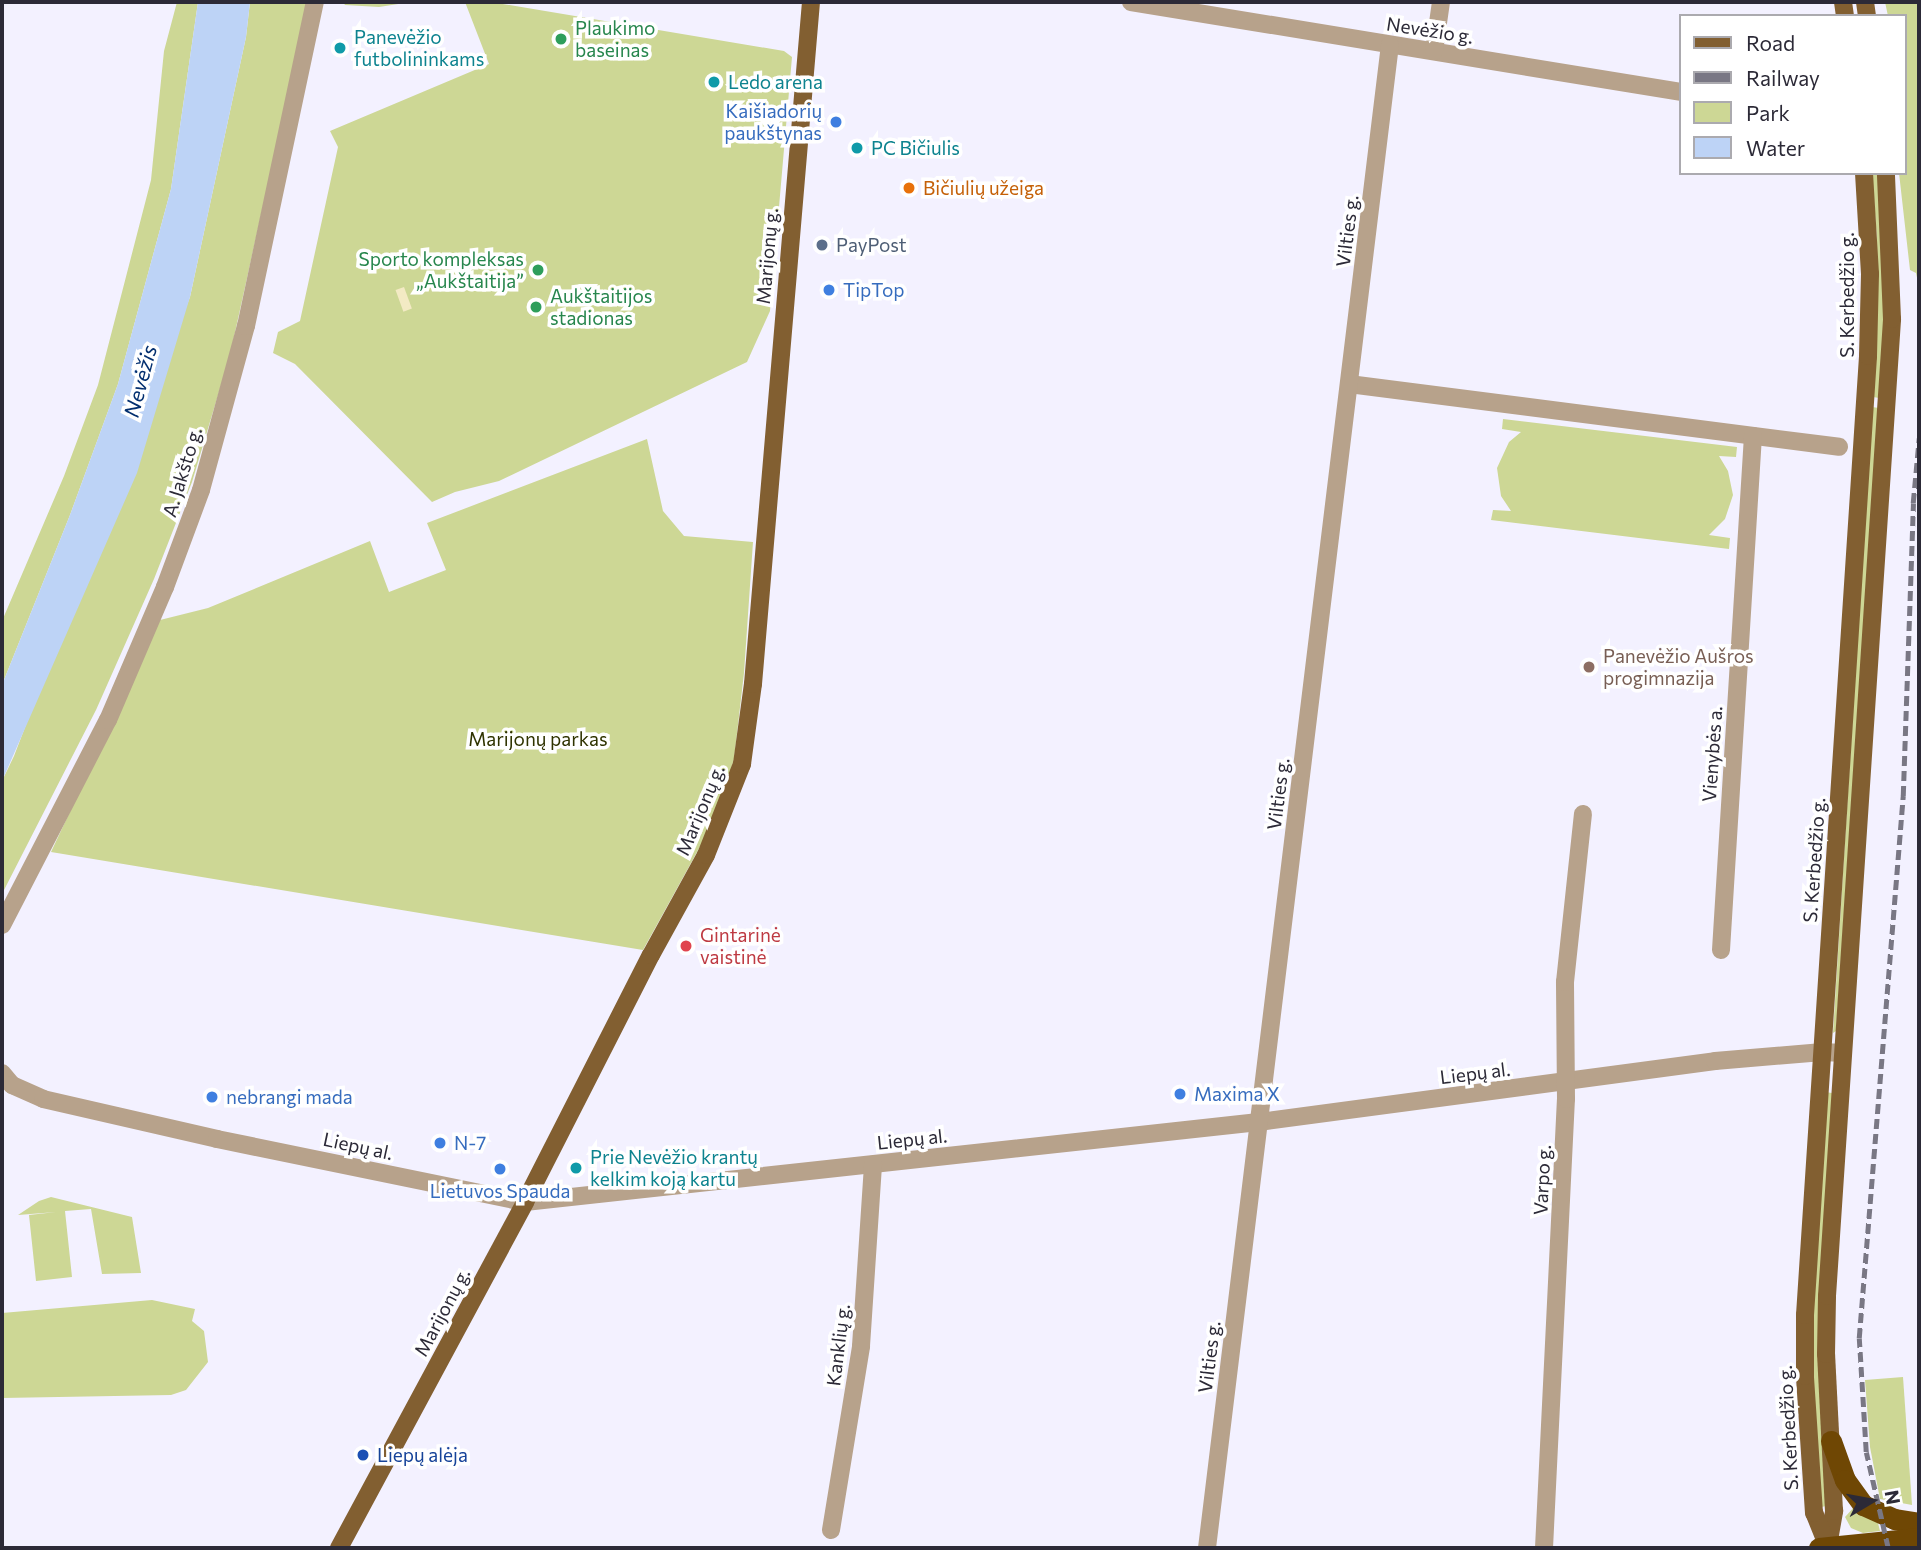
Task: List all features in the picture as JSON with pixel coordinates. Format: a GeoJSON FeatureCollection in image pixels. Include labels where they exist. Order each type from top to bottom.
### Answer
{"type":"FeatureCollection","features":[{"type":"Feature","properties":{"kind":"highway"},"geometry":{"type":"LineString","coordinates":[[1831,1441],[1845,1480],[1863,1505],[1895,1519],[1916,1537]]}},
{"type":"Feature","properties":{"kind":"highway"},"geometry":{"type":"LineString","coordinates":[[1825,1548],[1916,1537]]}},
{"type":"Feature","properties":{"kind":"main road","name":"Marijonų g."},"geometry":{"type":"LineString","coordinates":[[339,1548],[525,1202],[651,955],[706,855],[742,764],[753,684],[811,2]]}},
{"type":"Feature","properties":{"kind":"main road","name":"S. Kerbedžio g."},"geometry":{"type":"LineString","coordinates":[[1825,1548],[1814,1513],[1805,1376],[1805,1315],[1870,313],[1864,175]]}},
{"type":"Feature","properties":{"kind":"main road"},"geometry":{"type":"LineString","coordinates":[[1825,1548],[1834,1511],[1826,1353],[1827,1296],[1892,319],[1886,175]]}},
{"type":"Feature","properties":{"kind":"street","name":"A. Jakšto g."},"geometry":{"type":"LineString","coordinates":[[2,925],[108,720],[165,587],[201,490],[246,326],[316,2]]}},
{"type":"Feature","properties":{"kind":"street","name":"Nevėžio g."},"geometry":{"type":"LineString","coordinates":[[1131,2],[1167,5],[1390,45],[1680,92]]}},
{"type":"Feature","properties":{"kind":"street"},"geometry":{"type":"LineString","coordinates":[[1434,51],[1441,2]]}},
{"type":"Feature","properties":{"kind":"street","name":"Vilties g."},"geometry":{"type":"LineString","coordinates":[[1207,1548],[1390,45]]}},
{"type":"Feature","properties":{"kind":"street"},"geometry":{"type":"LineString","coordinates":[[1349,384],[1839,447]]}},
{"type":"Feature","properties":{"kind":"street","name":"Vienybės a."},"geometry":{"type":"LineString","coordinates":[[1721,950],[1753,436]]}},
{"type":"Feature","properties":{"kind":"street","name":"Varpo g."},"geometry":{"type":"LineString","coordinates":[[1544,1548],[1567,1083],[1565,982],[1583,814]]}},
{"type":"Feature","properties":{"kind":"street","name":"Liepų al."},"geometry":{"type":"LineString","coordinates":[[2,1073],[12,1085],[43,1099],[230,1142],[525,1202],[1259,1122],[1567,1083],[1715,1061],[1823,1052],[1843,1054]]}},
{"type":"Feature","properties":{"kind":"street","name":"Kanklių g."},"geometry":{"type":"LineString","coordinates":[[831,1530],[862,1346],[873,1164]]}},
{"type":"Feature","properties":{"kind":"green space"},"geometry":{"type":"Polygon","coordinates":[[[177,2],[198,2],[171,189],[118,384],[70,515],[2,685],[2,621],[64,476],[98,385],[151,180],[164,51],[177,2]]]}},
{"type":"Feature","properties":{"kind":"green space"},"geometry":{"type":"Polygon","coordinates":[[[250,2],[308,2],[230,355],[192,482],[154,579],[96,710],[2,894],[2,781],[14,756],[190,297],[246,37],[250,2]]]}},
{"type":"Feature","properties":{"kind":"green space"},"geometry":{"type":"Polygon","coordinates":[[[343,2],[411,2],[379,7],[345,5],[343,2]]]}},
{"type":"Feature","properties":{"kind":"green space","name":"Sporto kompleksas „Aukštaitija”"},"geometry":{"type":"Polygon","coordinates":[[[465,2],[491,2],[784,51],[792,57],[770,311],[747,362],[499,481],[455,492],[432,502],[295,364],[273,353],[278,332],[300,321],[338,147],[330,131],[489,64],[465,2]]]}},
{"type":"Feature","properties":{"kind":"green space"},"geometry":{"type":"Polygon","coordinates":[[[1885,2],[1919,2],[1919,287],[1916,273],[1910,270],[1899,175],[1907,175],[1907,14],[1888,14],[1885,2]]]}},
{"type":"Feature","properties":{"kind":"green space"},"geometry":{"type":"Polygon","coordinates":[[[1872,175],[1879,175],[1884,326],[1879,398],[1873,397],[1877,240],[1872,175]]]}},
{"type":"Feature","properties":{"kind":"green space"},"geometry":{"type":"Polygon","coordinates":[[[1872,407],[1879,408],[1836,1031],[1833,1033],[1872,407]]]}},
{"type":"Feature","properties":{"kind":"green space"},"geometry":{"type":"Polygon","coordinates":[[[1503,419],[1737,447],[1736,457],[1719,456],[1728,471],[1733,495],[1725,519],[1709,535],[1730,538],[1729,549],[1491,520],[1493,510],[1511,511],[1501,496],[1497,468],[1509,442],[1521,432],[1502,429],[1503,419]]]}},
{"type":"Feature","properties":{"kind":"green space","name":"Marijonų parkas"},"geometry":{"type":"Polygon","coordinates":[[[647,439],[663,511],[684,536],[753,542],[744,673],[734,759],[724,794],[707,834],[643,950],[51,852],[160,620],[208,608],[370,541],[389,592],[446,570],[427,523],[647,439]]]}},
{"type":"Feature","properties":{"kind":"green space"},"geometry":{"type":"Polygon","coordinates":[[[1825,1092],[1832,1093],[1827,1506],[1821,1507],[1813,1383],[1813,1301],[1825,1092]]]}},
{"type":"Feature","properties":{"kind":"green space"},"geometry":{"type":"Polygon","coordinates":[[[51,1197],[132,1217],[141,1273],[102,1274],[91,1209],[65,1211],[72,1277],[36,1281],[29,1215],[56,1212],[18,1215],[39,1201],[51,1197]]]}},
{"type":"Feature","properties":{"kind":"green space"},"geometry":{"type":"Polygon","coordinates":[[[152,1300],[195,1309],[192,1321],[204,1331],[208,1362],[186,1390],[171,1395],[2,1398],[2,1313],[152,1300]]]}},
{"type":"Feature","properties":{"kind":"green space"},"geometry":{"type":"Polygon","coordinates":[[[1903,1377],[1912,1505],[1880,1499],[1870,1447],[1865,1380],[1903,1377]]]}},
{"type":"Feature","properties":{"kind":"green space"},"geometry":{"type":"Polygon","coordinates":[[[1855,1506],[1877,1519],[1880,1531],[1863,1533],[1851,1528],[1845,1517],[1855,1506]]]}},
{"type":"Feature","properties":{"kind":"sand"},"geometry":{"type":"Polygon","coordinates":[[[404,287],[412,309],[403,312],[396,290],[404,287]]]}},
{"type":"Feature","properties":{"kind":"water","name":"Nevėžis"},"geometry":{"type":"Polygon","coordinates":[[[198,2],[250,2],[246,37],[190,297],[137,473],[2,781],[2,685],[70,515],[118,384],[171,189],[198,2]]]}},
{"type":"Feature","properties":{"kind":"railway"},"geometry":{"type":"LineString","coordinates":[[1888,1548],[1866,1452],[1859,1338],[1903,796],[1913,503],[1919,438]]}},
{"type":"Feature","properties":{"kind":"place","name":"Plaukimo baseinas"},"geometry":{"type":"Point","coordinates":[561,39]}},
{"type":"Feature","properties":{"kind":"place","name":"Panevėžio futbolininkams"},"geometry":{"type":"Point","coordinates":[340,48]}},
{"type":"Feature","properties":{"kind":"place","name":"Ledo arena"},"geometry":{"type":"Point","coordinates":[714,82]}},
{"type":"Feature","properties":{"kind":"place","name":"Kaišiadorių paukštynas"},"geometry":{"type":"Point","coordinates":[836,122]}},
{"type":"Feature","properties":{"kind":"place","name":"PC Bičiulis"},"geometry":{"type":"Point","coordinates":[857,148]}},
{"type":"Feature","properties":{"kind":"place","name":"Bičiulių užeiga"},"geometry":{"type":"Point","coordinates":[909,188]}},
{"type":"Feature","properties":{"kind":"place","name":"PayPost"},"geometry":{"type":"Point","coordinates":[822,245]}},
{"type":"Feature","properties":{"kind":"place","name":"Sporto kompleksas „Aukštaitija”"},"geometry":{"type":"Point","coordinates":[538,270]}},
{"type":"Feature","properties":{"kind":"place","name":"TipTop"},"geometry":{"type":"Point","coordinates":[829,290]}},
{"type":"Feature","properties":{"kind":"place","name":"Aukštaitijos stadionas"},"geometry":{"type":"Point","coordinates":[536,307]}},
{"type":"Feature","properties":{"kind":"place","name":"Panevėžio Aušros progimnazija"},"geometry":{"type":"Point","coordinates":[1589,667]}},
{"type":"Feature","properties":{"kind":"place","name":"Gintarinė vaistinė"},"geometry":{"type":"Point","coordinates":[686,946]}},
{"type":"Feature","properties":{"kind":"place","name":"Maxima X"},"geometry":{"type":"Point","coordinates":[1180,1094]}},
{"type":"Feature","properties":{"kind":"place","name":"nebrangi mada"},"geometry":{"type":"Point","coordinates":[212,1097]}},
{"type":"Feature","properties":{"kind":"place","name":"N-7"},"geometry":{"type":"Point","coordinates":[440,1143]}},
{"type":"Feature","properties":{"kind":"place","name":"Prie Nevėžio krantų kelkim koją kartu"},"geometry":{"type":"Point","coordinates":[576,1168]}},
{"type":"Feature","properties":{"kind":"place","name":"Lietuvos Spauda"},"geometry":{"type":"Point","coordinates":[500,1169]}},
{"type":"Feature","properties":{"kind":"place","name":"Liepų alėja"},"geometry":{"type":"Point","coordinates":[363,1455]}}]}
